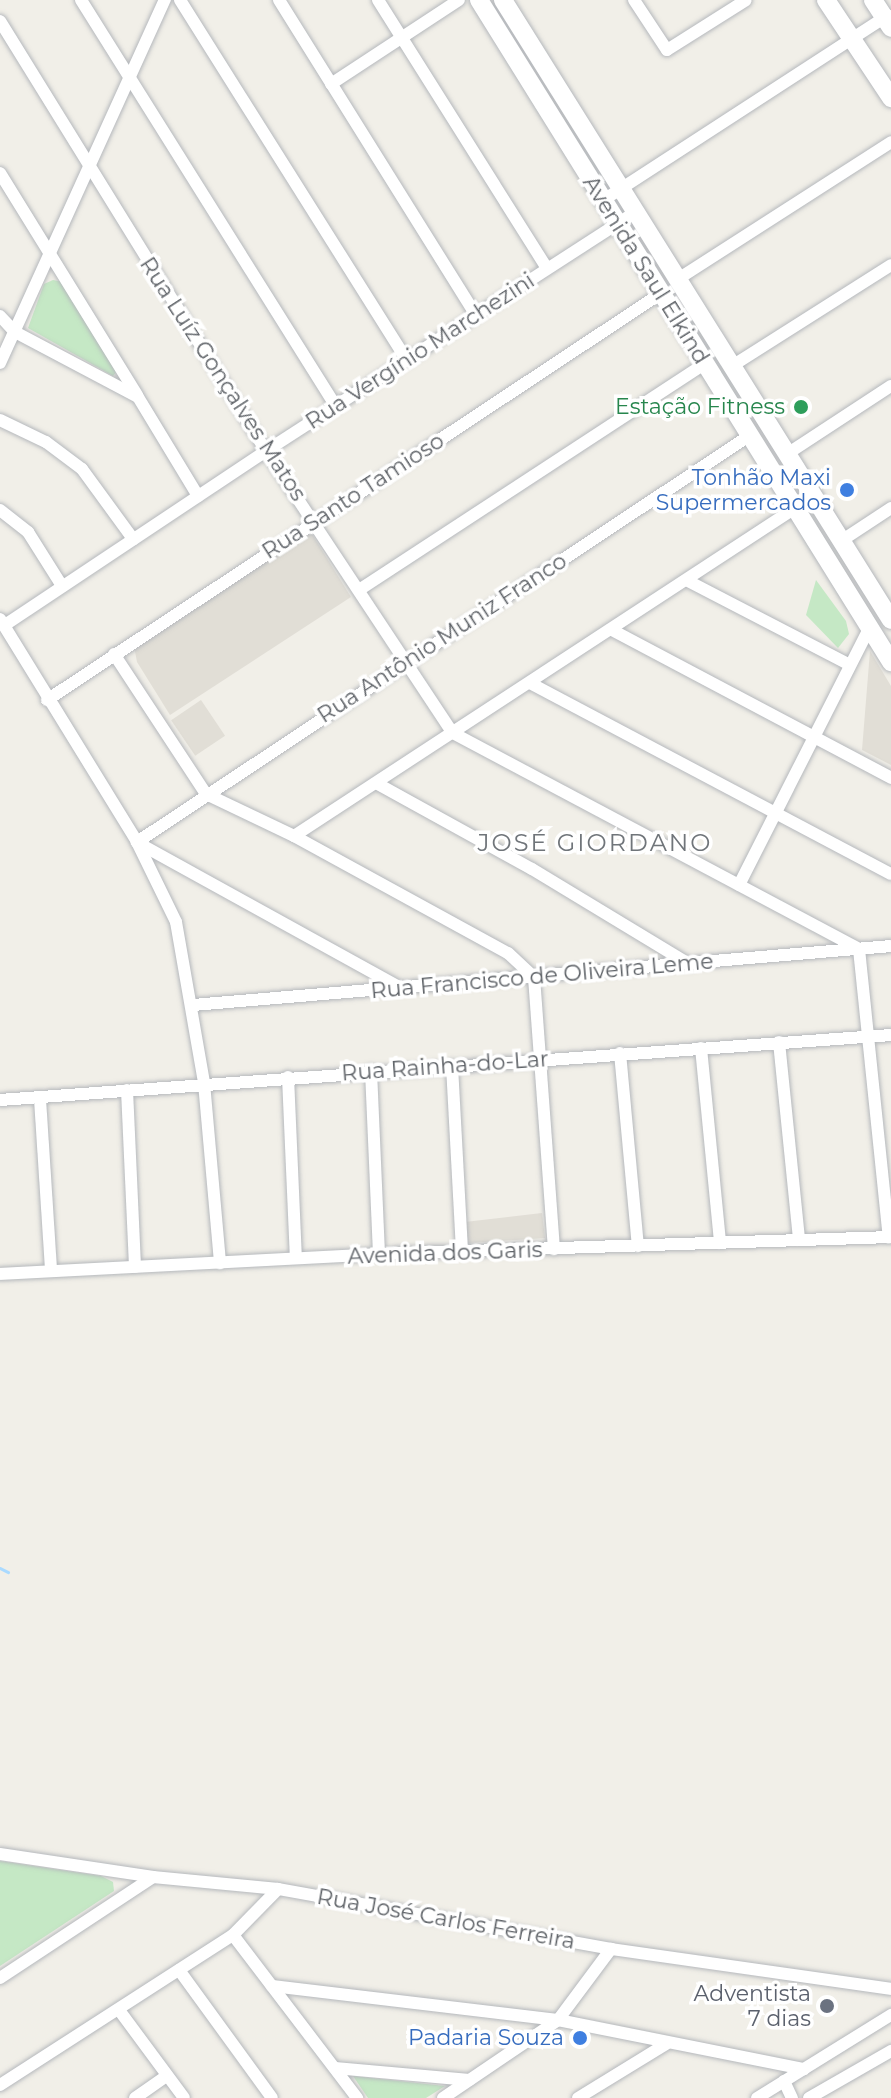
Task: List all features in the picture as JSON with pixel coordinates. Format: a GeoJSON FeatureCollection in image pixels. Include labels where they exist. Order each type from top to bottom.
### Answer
{"type":"FeatureCollection","features":[{"type":"Feature","properties":{"kind":"main road","name":"Avenida Saul Elkind"},"geometry":{"type":"LineString","coordinates":[[479,0],[891,662]]}},
{"type":"Feature","properties":{"kind":"main road","name":"Avenida Saul Elkind"},"geometry":{"type":"LineString","coordinates":[[503,0],[891,620]]}},
{"type":"Feature","properties":{"kind":"main road"},"geometry":{"type":"LineString","coordinates":[[826,0],[891,98]]}},
{"type":"Feature","properties":{"kind":"main road"},"geometry":{"type":"LineString","coordinates":[[873,0],[889,19]]}},
{"type":"Feature","properties":{"kind":"street"},"geometry":{"type":"LineString","coordinates":[[81,0],[336,406]]}},
{"type":"Feature","properties":{"kind":"street"},"geometry":{"type":"LineString","coordinates":[[0,363],[165,0]]}},
{"type":"Feature","properties":{"kind":"street"},"geometry":{"type":"LineString","coordinates":[[180,0],[407,360]]}},
{"type":"Feature","properties":{"kind":"street"},"geometry":{"type":"LineString","coordinates":[[279,0],[476,315]]}},
{"type":"Feature","properties":{"kind":"street"},"geometry":{"type":"LineString","coordinates":[[378,0],[547,268]]}},
{"type":"Feature","properties":{"kind":"street"},"geometry":{"type":"LineString","coordinates":[[331,84],[459,0]]}},
{"type":"Feature","properties":{"kind":"street"},"geometry":{"type":"LineString","coordinates":[[634,0],[667,50],[746,0]]}},
{"type":"Feature","properties":{"kind":"street"},"geometry":{"type":"LineString","coordinates":[[602,201],[850,37],[889,19]]}},
{"type":"Feature","properties":{"kind":"street","name":"Rua Luíz Gonçalves Matos"},"geometry":{"type":"LineString","coordinates":[[0,21],[266,451],[453,733]]}},
{"type":"Feature","properties":{"kind":"street"},"geometry":{"type":"LineString","coordinates":[[678,279],[891,142]]}},
{"type":"Feature","properties":{"kind":"street"},"geometry":{"type":"LineString","coordinates":[[0,173],[198,496]]}},
{"type":"Feature","properties":{"kind":"street","name":"Rua Vergínio Marchezini"},"geometry":{"type":"LineString","coordinates":[[3,622],[635,212]]}},
{"type":"Feature","properties":{"kind":"street"},"geometry":{"type":"LineString","coordinates":[[732,366],[891,265]]}},
{"type":"Feature","properties":{"kind":"street","name":"Rua Santo Tamioso"},"geometry":{"type":"LineString","coordinates":[[47,700],[660,294]]}},
{"type":"Feature","properties":{"kind":"street"},"geometry":{"type":"LineString","coordinates":[[0,316],[15,332],[138,397]]}},
{"type":"Feature","properties":{"kind":"street"},"geometry":{"type":"LineString","coordinates":[[359,590],[705,364]]}},
{"type":"Feature","properties":{"kind":"street"},"geometry":{"type":"LineString","coordinates":[[787,454],[891,386]]}},
{"type":"Feature","properties":{"kind":"street"},"geometry":{"type":"LineString","coordinates":[[0,420],[46,442],[82,469],[133,539]]}},
{"type":"Feature","properties":{"kind":"street","name":"Rua Antônio Muniz Franco"},"geometry":{"type":"LineString","coordinates":[[137,842],[749,436]]}},
{"type":"Feature","properties":{"kind":"street"},"geometry":{"type":"LineString","coordinates":[[294,836],[688,581],[795,508]]}},
{"type":"Feature","properties":{"kind":"street"},"geometry":{"type":"LineString","coordinates":[[841,541],[891,508]]}},
{"type":"Feature","properties":{"kind":"street"},"geometry":{"type":"LineString","coordinates":[[0,510],[28,532],[62,586]]}},
{"type":"Feature","properties":{"kind":"street"},"geometry":{"type":"LineString","coordinates":[[688,581],[850,665]]}},
{"type":"Feature","properties":{"kind":"street"},"geometry":{"type":"LineString","coordinates":[[3,622],[47,700],[137,842],[176,922],[193,1005],[204,1083],[220,1263]]}},
{"type":"Feature","properties":{"kind":"street"},"geometry":{"type":"LineString","coordinates":[[739,885],[870,627]]}},
{"type":"Feature","properties":{"kind":"street"},"geometry":{"type":"LineString","coordinates":[[612,630],[891,778]]}},
{"type":"Feature","properties":{"kind":"street"},"geometry":{"type":"LineString","coordinates":[[114,654],[206,794],[294,836],[508,953],[534,977],[537,1059],[554,1249]]}},
{"type":"Feature","properties":{"kind":"street"},"geometry":{"type":"LineString","coordinates":[[530,683],[891,874]]}},
{"type":"Feature","properties":{"kind":"street"},"geometry":{"type":"LineString","coordinates":[[453,733],[859,949],[866,1037],[890,1237]]}},
{"type":"Feature","properties":{"kind":"street"},"geometry":{"type":"LineString","coordinates":[[376,783],[532,869],[689,964]]}},
{"type":"Feature","properties":{"kind":"street"},"geometry":{"type":"LineString","coordinates":[[137,842],[401,988]]}},
{"type":"Feature","properties":{"kind":"street","name":"Rua Francisco de Oliveira Leme"},"geometry":{"type":"LineString","coordinates":[[193,1005],[891,946]]}},
{"type":"Feature","properties":{"kind":"street","name":"Rua Rainha-do-Lar"},"geometry":{"type":"LineString","coordinates":[[0,1100],[891,1035]]}},
{"type":"Feature","properties":{"kind":"street"},"geometry":{"type":"LineString","coordinates":[[779,1042],[799,1240]]}},
{"type":"Feature","properties":{"kind":"street"},"geometry":{"type":"LineString","coordinates":[[701,1048],[720,1243]]}},
{"type":"Feature","properties":{"kind":"street"},"geometry":{"type":"LineString","coordinates":[[620,1053],[638,1246]]}},
{"type":"Feature","properties":{"kind":"street"},"geometry":{"type":"LineString","coordinates":[[452,1066],[462,1252]]}},
{"type":"Feature","properties":{"kind":"street"},"geometry":{"type":"LineString","coordinates":[[371,1071],[379,1254]]}},
{"type":"Feature","properties":{"kind":"street"},"geometry":{"type":"LineString","coordinates":[[288,1077],[296,1258]]}},
{"type":"Feature","properties":{"kind":"street"},"geometry":{"type":"LineString","coordinates":[[127,1090],[135,1267]]}},
{"type":"Feature","properties":{"kind":"street"},"geometry":{"type":"LineString","coordinates":[[40,1099],[51,1271]]}},
{"type":"Feature","properties":{"kind":"street","name":"Avenida dos Garis"},"geometry":{"type":"LineString","coordinates":[[0,1274],[379,1254],[890,1237]]}},
{"type":"Feature","properties":{"kind":"street","name":"Rua José Carlos Ferreira"},"geometry":{"type":"LineString","coordinates":[[0,1854],[153,1877],[278,1889],[611,1949],[891,1989]]}},
{"type":"Feature","properties":{"kind":"street"},"geometry":{"type":"LineString","coordinates":[[0,1978],[153,1877]]}},
{"type":"Feature","properties":{"kind":"street"},"geometry":{"type":"LineString","coordinates":[[0,2085],[233,1935],[278,1889]]}},
{"type":"Feature","properties":{"kind":"street"},"geometry":{"type":"LineString","coordinates":[[233,1935],[357,2098]]}},
{"type":"Feature","properties":{"kind":"street"},"geometry":{"type":"LineString","coordinates":[[443,2098],[558,2020],[611,1949]]}},
{"type":"Feature","properties":{"kind":"street"},"geometry":{"type":"LineString","coordinates":[[179,1970],[272,2098]]}},
{"type":"Feature","properties":{"kind":"street"},"geometry":{"type":"LineString","coordinates":[[272,1986],[558,2020],[666,2044],[804,2069]]}},
{"type":"Feature","properties":{"kind":"street"},"geometry":{"type":"LineString","coordinates":[[119,2010],[184,2098]]}},
{"type":"Feature","properties":{"kind":"street"},"geometry":{"type":"LineString","coordinates":[[757,2098],[891,2015]]}},
{"type":"Feature","properties":{"kind":"street"},"geometry":{"type":"LineString","coordinates":[[578,2098],[666,2044]]}},
{"type":"Feature","properties":{"kind":"street"},"geometry":{"type":"LineString","coordinates":[[809,2098],[891,2051]]}},
{"type":"Feature","properties":{"kind":"street"},"geometry":{"type":"LineString","coordinates":[[335,2068],[469,2080]]}},
{"type":"Feature","properties":{"kind":"street"},"geometry":{"type":"LineString","coordinates":[[135,2098],[167,2076]]}},
{"type":"Feature","properties":{"kind":"street"},"geometry":{"type":"LineString","coordinates":[[784,2081],[792,2098]]}},
{"type":"Feature","properties":{"kind":"shaded area"},"geometry":{"type":"Polygon","coordinates":[[[310,531],[351,597],[170,715],[137,662],[134,646],[310,531]]]}},
{"type":"Feature","properties":{"kind":"shaded area"},"geometry":{"type":"Polygon","coordinates":[[[870,651],[891,686],[891,765],[862,750],[870,651]]]}},
{"type":"Feature","properties":{"kind":"shaded area"},"geometry":{"type":"Polygon","coordinates":[[[201,700],[225,736],[195,756],[171,720],[201,700]]]}},
{"type":"Feature","properties":{"kind":"shaded area"},"geometry":{"type":"Polygon","coordinates":[[[542,1213],[545,1238],[468,1243],[465,1222],[542,1213]]]}},
{"type":"Feature","properties":{"kind":"green space"},"geometry":{"type":"Polygon","coordinates":[[[53,280],[63,282],[117,371],[113,376],[28,328],[44,284],[53,280]]]}},
{"type":"Feature","properties":{"kind":"green space"},"geometry":{"type":"Polygon","coordinates":[[[816,580],[846,621],[849,634],[838,648],[806,615],[816,580]]]}},
{"type":"Feature","properties":{"kind":"green space"},"geometry":{"type":"Polygon","coordinates":[[[0,1861],[101,1876],[113,1882],[114,1891],[0,1966],[0,1861]]]}},
{"type":"Feature","properties":{"kind":"green space"},"geometry":{"type":"Polygon","coordinates":[[[353,2076],[445,2086],[426,2098],[368,2098],[353,2076]]]}},
{"type":"Feature","properties":{"kind":"waterway"},"geometry":{"type":"LineString","coordinates":[[0,1568],[8,1572]]}},
{"type":"Feature","properties":{"kind":"place","name":"Estação Fitness"},"geometry":{"type":"Point","coordinates":[801,407]}},
{"type":"Feature","properties":{"kind":"place","name":"Tonhão Maxi Supermercados"},"geometry":{"type":"Point","coordinates":[847,490]}},
{"type":"Feature","properties":{"kind":"place","name":"Adventista 7 dias"},"geometry":{"type":"Point","coordinates":[827,2006]}},
{"type":"Feature","properties":{"kind":"place","name":"Padaria Souza"},"geometry":{"type":"Point","coordinates":[580,2038]}},
{"type":"Feature","properties":{"kind":"district","name":"JOSÉ GIORDANO"},"geometry":{"type":"Point","coordinates":[595,843]}}]}
